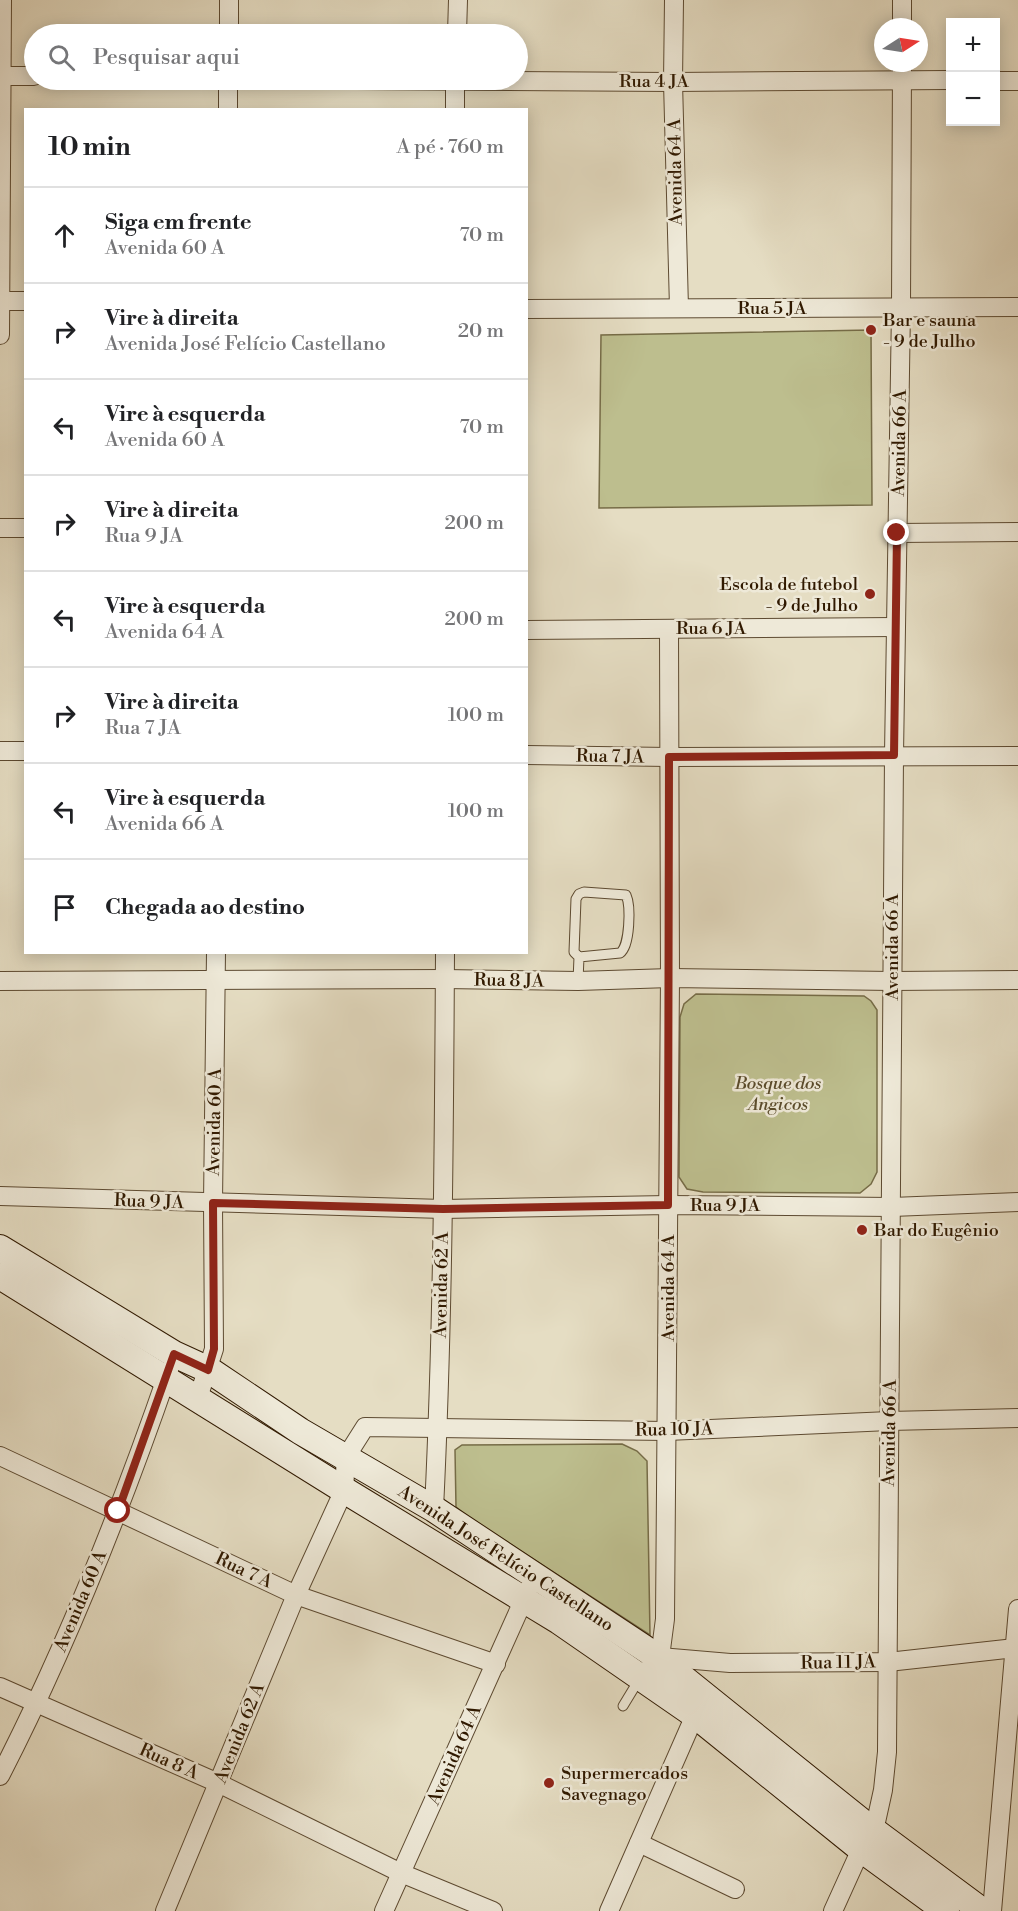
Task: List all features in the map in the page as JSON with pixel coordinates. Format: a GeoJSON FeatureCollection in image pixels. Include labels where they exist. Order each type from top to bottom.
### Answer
{"type":"FeatureCollection","features":[{"type":"Feature","properties":{"kind":"main road","name":"Avenida José Felício Castellano"},"geometry":{"type":"LineString","coordinates":[[0,1248],[174,1354],[208,1370],[300,1431],[434,1509],[529,1587],[559,1620],[640,1678],[701,1706]]}},
{"type":"Feature","properties":{"kind":"main road","name":"Avenida José Felício Castellano"},"geometry":{"type":"LineString","coordinates":[[0,1276],[344,1490],[659,1658],[701,1706],[867,1840],[946,1911]]}},
{"type":"Feature","properties":{"kind":"main road","name":"Avenida José Felício Castellano"},"geometry":{"type":"LineString","coordinates":[[867,1840],[982,1911]]}},
{"type":"Feature","properties":{"kind":"street"},"geometry":{"type":"LineString","coordinates":[[0,335],[2,0]]}},
{"type":"Feature","properties":{"kind":"street"},"geometry":{"type":"LineString","coordinates":[[229,0],[229,24]]}},
{"type":"Feature","properties":{"kind":"street"},"geometry":{"type":"LineString","coordinates":[[457,24],[458,0]]}},
{"type":"Feature","properties":{"kind":"street","name":"Avenida 64 A"},"geometry":{"type":"LineString","coordinates":[[674,0],[673,82],[679,308]]}},
{"type":"Feature","properties":{"kind":"street"},"geometry":{"type":"LineString","coordinates":[[902,0],[902,18]]}},
{"type":"Feature","properties":{"kind":"street","name":"Rua 4 JA"},"geometry":{"type":"LineString","coordinates":[[528,81],[673,82],[881,72]]}},
{"type":"Feature","properties":{"kind":"street","name":"Avenida 66 A"},"geometry":{"type":"LineString","coordinates":[[833,1911],[867,1840],[883,1790],[887,1752],[895,627],[901,308],[902,72]]}},
{"type":"Feature","properties":{"kind":"street","name":"Rua 4 JA"},"geometry":{"type":"LineString","coordinates":[[907,72],[946,79]]}},
{"type":"Feature","properties":{"kind":"street"},"geometry":{"type":"LineString","coordinates":[[1,76],[24,76]]}},
{"type":"Feature","properties":{"kind":"street"},"geometry":{"type":"LineString","coordinates":[[1000,81],[1018,81]]}},
{"type":"Feature","properties":{"kind":"street"},"geometry":{"type":"LineString","coordinates":[[228,90],[228,108]]}},
{"type":"Feature","properties":{"kind":"street"},"geometry":{"type":"LineString","coordinates":[[454,108],[455,90]]}},
{"type":"Feature","properties":{"kind":"street"},"geometry":{"type":"LineString","coordinates":[[0,301],[24,302]]}},
{"type":"Feature","properties":{"kind":"street","name":"Rua 5 JA"},"geometry":{"type":"LineString","coordinates":[[528,309],[1018,307]]}},
{"type":"Feature","properties":{"kind":"street"},"geometry":{"type":"LineString","coordinates":[[0,528],[24,528]]}},
{"type":"Feature","properties":{"kind":"street"},"geometry":{"type":"LineString","coordinates":[[897,533],[1018,532]]}},
{"type":"Feature","properties":{"kind":"street","name":"Rua 6 JA"},"geometry":{"type":"LineString","coordinates":[[528,630],[895,627]]}},
{"type":"Feature","properties":{"kind":"street","name":"Avenida 64 A"},"geometry":{"type":"LineString","coordinates":[[659,1658],[665,1619],[670,978],[669,629]]}},
{"type":"Feature","properties":{"kind":"street"},"geometry":{"type":"LineString","coordinates":[[0,751],[24,751]]}},
{"type":"Feature","properties":{"kind":"street","name":"Rua 7 JA"},"geometry":{"type":"LineString","coordinates":[[528,755],[1018,756]]}},
{"type":"Feature","properties":{"kind":"street","name":"Avenida 60 A"},"geometry":{"type":"LineString","coordinates":[[198,1398],[214,1349],[216,954]]}},
{"type":"Feature","properties":{"kind":"street","name":"Avenida 62 A"},"geometry":{"type":"LineString","coordinates":[[434,1509],[443,1209],[446,954]]}},
{"type":"Feature","properties":{"kind":"street","name":"Rua 8 JA"},"geometry":{"type":"LineString","coordinates":[[0,981],[445,979],[578,981],[670,978],[1018,980]]}},
{"type":"Feature","properties":{"kind":"street","name":"Rua 9 JA"},"geometry":{"type":"LineString","coordinates":[[0,1196],[443,1209],[668,1205],[892,1207],[1018,1202]]}},
{"type":"Feature","properties":{"kind":"street","name":"Avenida 60 A"},"geometry":{"type":"LineString","coordinates":[[0,1776],[37,1703],[118,1511],[174,1354]]}},
{"type":"Feature","properties":{"kind":"street","name":"Rua 10 JA"},"geometry":{"type":"LineString","coordinates":[[346,1457],[365,1427],[666,1431],[1018,1418]]}},
{"type":"Feature","properties":{"kind":"street","name":"Rua 7 A"},"geometry":{"type":"LineString","coordinates":[[0,1456],[296,1595],[496,1664]]}},
{"type":"Feature","properties":{"kind":"street"},"geometry":{"type":"LineString","coordinates":[[344,1490],[346,1457]]}},
{"type":"Feature","properties":{"kind":"street","name":"Avenida 62 A"},"geometry":{"type":"LineString","coordinates":[[165,1911],[296,1595],[344,1490]]}},
{"type":"Feature","properties":{"kind":"street","name":"Avenida 64 A"},"geometry":{"type":"LineString","coordinates":[[384,1911],[529,1587]]}},
{"type":"Feature","properties":{"kind":"street"},"geometry":{"type":"LineString","coordinates":[[992,1911],[1018,1609]]}},
{"type":"Feature","properties":{"kind":"street","name":"Rua 11 JA"},"geometry":{"type":"LineString","coordinates":[[659,1658],[730,1663],[888,1662],[1015,1648]]}},
{"type":"Feature","properties":{"kind":"street"},"geometry":{"type":"LineString","coordinates":[[640,1678],[659,1658]]}},
{"type":"Feature","properties":{"kind":"street","name":"Rua 8 A"},"geometry":{"type":"LineString","coordinates":[[0,1687],[218,1783],[401,1873],[493,1911]]}},
{"type":"Feature","properties":{"kind":"street"},"geometry":{"type":"LineString","coordinates":[[609,1911],[701,1706]]}},
{"type":"Feature","properties":{"kind":"street"},"geometry":{"type":"LineString","coordinates":[[639,1844],[735,1889]]}},
{"type":"Feature","properties":{"kind":"lane"},"geometry":{"type":"LineString","coordinates":[[578,981],[579,957],[574,952],[576,899],[584,892],[626,895],[629,900],[625,950],[579,957]]}},
{"type":"Feature","properties":{"kind":"lane"},"geometry":{"type":"LineString","coordinates":[[623,1706],[640,1678]]}},
{"type":"Feature","properties":{"kind":"green space"},"geometry":{"type":"Polygon","coordinates":[[[871,330],[872,505],[599,508],[601,335],[871,330]]]}},
{"type":"Feature","properties":{"kind":"green space","name":"Bosque dos Angicos"},"geometry":{"type":"Polygon","coordinates":[[[696,994],[864,996],[871,1001],[877,1010],[877,1172],[871,1184],[860,1193],[703,1192],[687,1189],[679,1177],[680,1017],[684,1004],[696,994]]]}},
{"type":"Feature","properties":{"kind":"green space"},"geometry":{"type":"Polygon","coordinates":[[[622,1444],[637,1451],[647,1461],[650,1635],[456,1507],[455,1450],[462,1445],[622,1444]]]}},
{"type":"Feature","properties":{"kind":"place","name":"Bar e sauna - 9 de Julho"},"geometry":{"type":"Point","coordinates":[871,330]}},
{"type":"Feature","properties":{"kind":"place","name":"Escola de futebol - 9 de Julho"},"geometry":{"type":"Point","coordinates":[870,594]}},
{"type":"Feature","properties":{"kind":"place","name":"Bar do Eugênio"},"geometry":{"type":"Point","coordinates":[862,1230]}},
{"type":"Feature","properties":{"kind":"place","name":"Supermercados Savegnago"},"geometry":{"type":"Point","coordinates":[549,1783]}},
{"type":"Feature","properties":{"kind":"route"},"geometry":{"type":"LineString","coordinates":[[118,1511],[174,1354],[208,1370],[214,1349],[213,1203],[443,1209],[668,1205],[669,757],[894,755],[897,533]]}}]}
